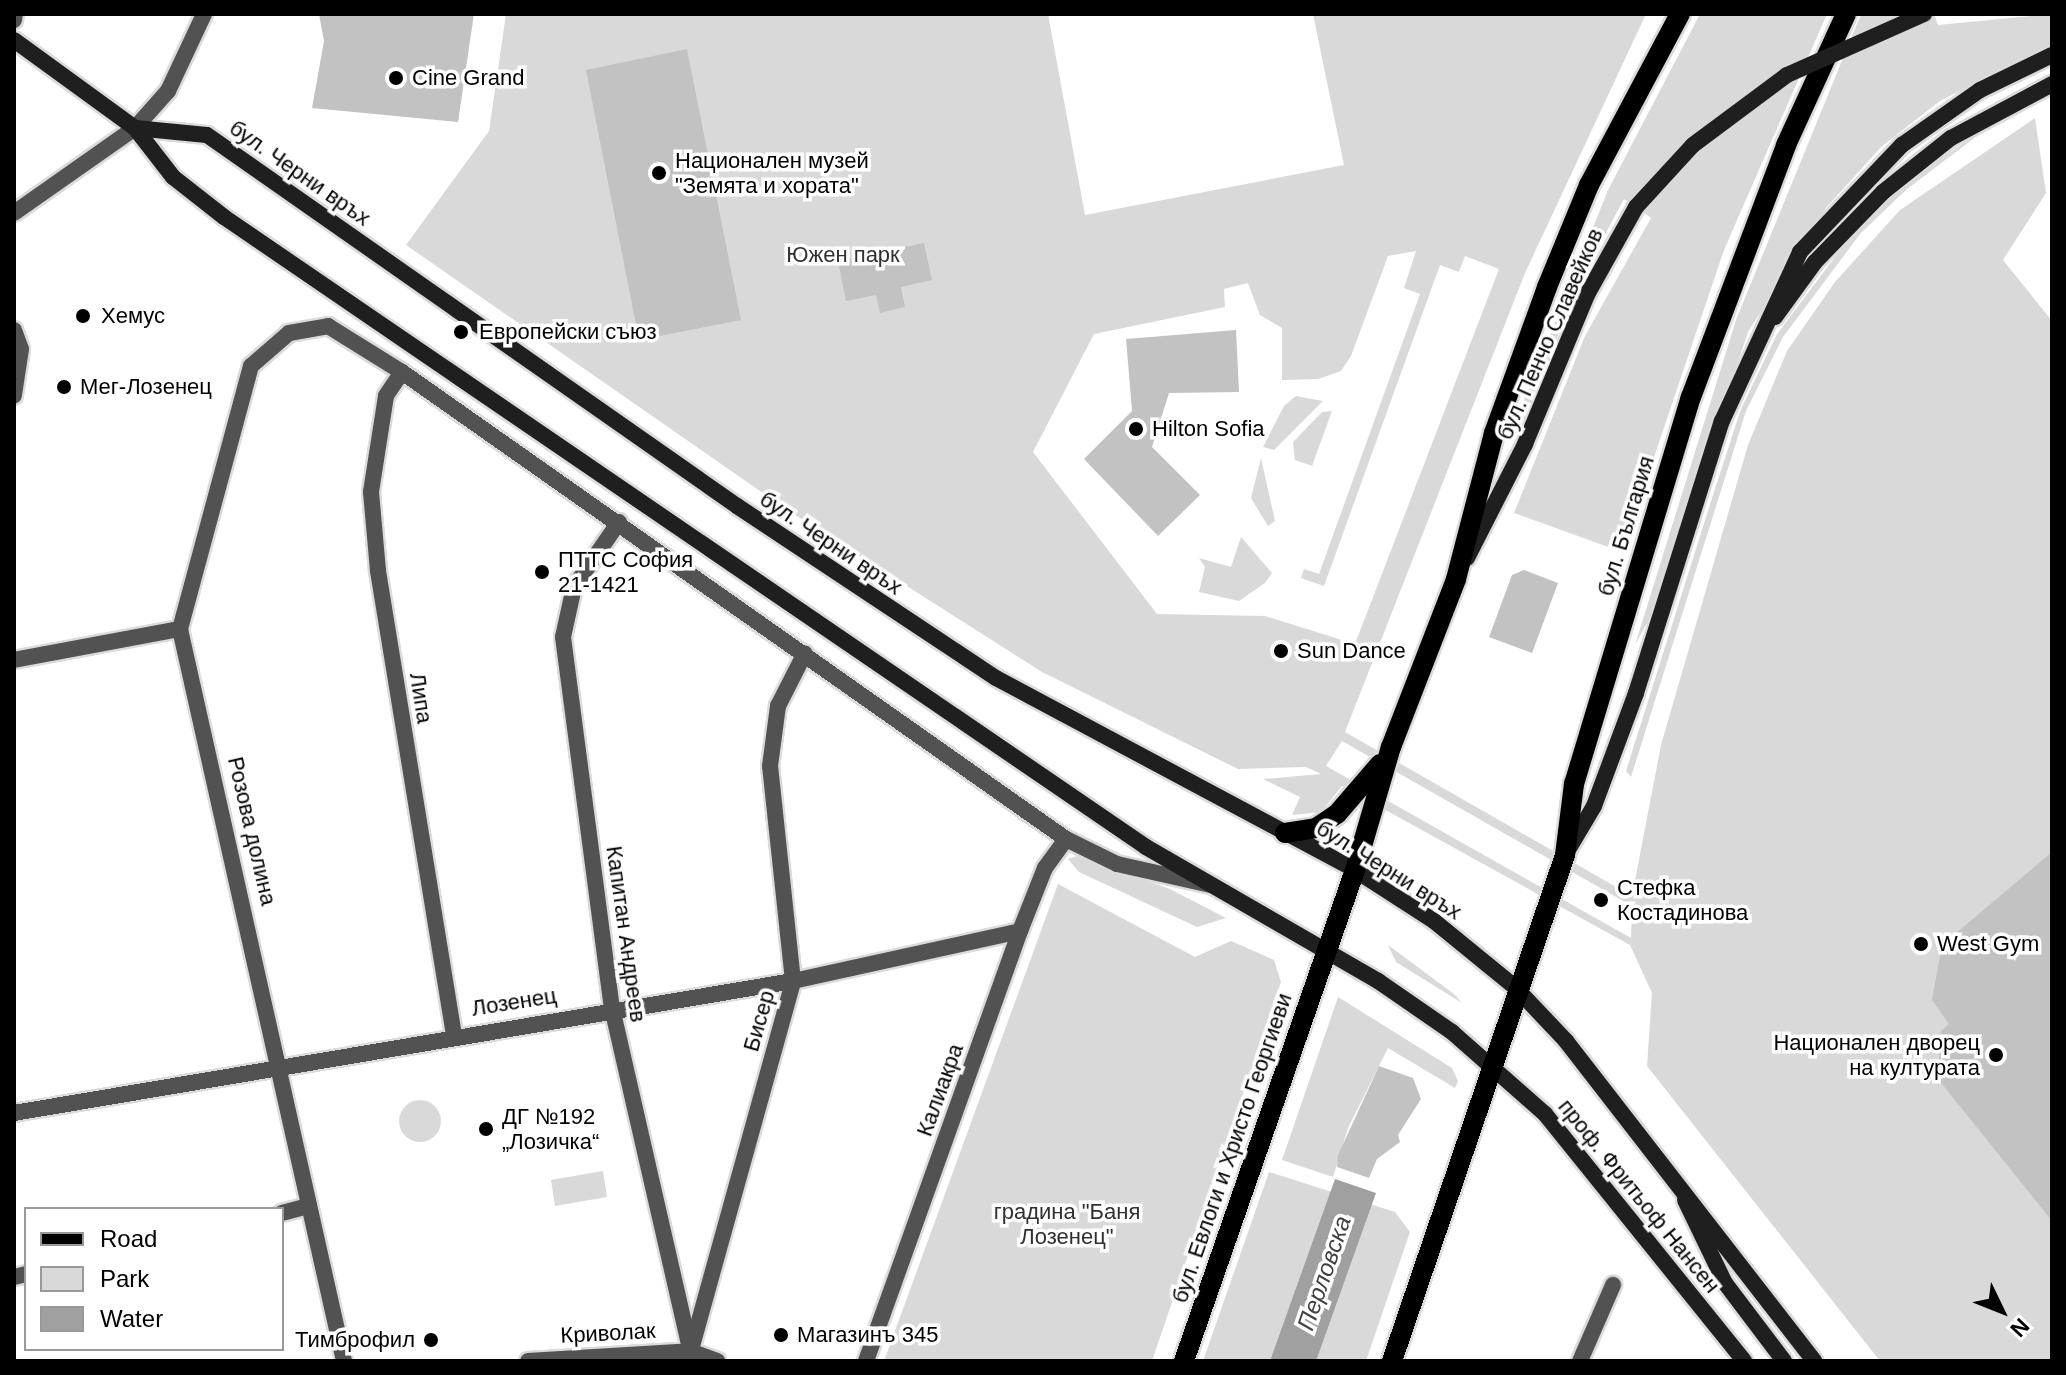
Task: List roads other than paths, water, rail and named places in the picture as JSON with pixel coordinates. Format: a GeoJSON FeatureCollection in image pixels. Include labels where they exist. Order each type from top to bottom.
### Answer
{"type":"FeatureCollection","features":[{"type":"Feature","properties":{"kind":"main road"},"geometry":{"type":"LineString","coordinates":[[1325,951],[1355,870],[1391,747],[1456,579],[1494,433],[1547,287],[1589,185],[1680,14]]}},
{"type":"Feature","properties":{"kind":"main road","name":"бул. България"},"geometry":{"type":"LineString","coordinates":[[1491,1065],[1515,987],[1565,855],[1574,784],[1691,397],[1786,145],[1846,14]]}},
{"type":"Feature","properties":{"kind":"main road","name":"бул. Пенчо Славейков"},"geometry":{"type":"LineString","coordinates":[[1456,579],[1525,444],[1588,293],[1636,207],[1693,145],[1787,75],[1924,14]]}},
{"type":"Feature","properties":{"kind":"main road"},"geometry":{"type":"LineString","coordinates":[[14,40],[135,128],[173,177],[224,217],[1075,800],[1398,995],[1491,1065],[1392,1361]]}},
{"type":"Feature","properties":{"kind":"main road"},"geometry":{"type":"LineString","coordinates":[[1565,855],[1607,772],[1749,355],[1800,252],[1870,173],[1980,90],[2052,55]]}},
{"type":"Feature","properties":{"kind":"main road"},"geometry":{"type":"LineString","coordinates":[[1749,355],[1815,262],[1883,192],[1951,138],[2052,84]]}},
{"type":"Feature","properties":{"kind":"main road","name":"бул. Черни връх"},"geometry":{"type":"LineString","coordinates":[[135,128],[207,135],[889,609],[1060,714],[1355,870],[1434,921],[1515,987]]}},
{"type":"Feature","properties":{"kind":"main road"},"geometry":{"type":"LineString","coordinates":[[1285,833],[1316,828],[1337,814],[1391,747]]}},
{"type":"Feature","properties":{"kind":"main road","name":"бул. Евлоги и Христо Георгиеви"},"geometry":{"type":"LineString","coordinates":[[1184,1361],[1325,951]]}},
{"type":"Feature","properties":{"kind":"main road","name":"проф. Фритьоф Нансен"},"geometry":{"type":"LineString","coordinates":[[1515,987],[1674,1175],[1814,1361]]}},
{"type":"Feature","properties":{"kind":"main road","name":"проф. Фритьоф Нансен"},"geometry":{"type":"LineString","coordinates":[[1491,1065],[1572,1145],[1744,1361]]}},
{"type":"Feature","properties":{"kind":"main road","name":"проф. Фритьоф Нансен"},"geometry":{"type":"LineString","coordinates":[[1674,1175],[1725,1283],[1784,1361]]}},
{"type":"Feature","properties":{"kind":"street"},"geometry":{"type":"LineString","coordinates":[[14,213],[135,128],[168,91],[204,14]]}},
{"type":"Feature","properties":{"kind":"street","name":"Розова долина"},"geometry":{"type":"LineString","coordinates":[[344,1361],[180,629],[251,366],[289,333],[328,326],[402,372]]}},
{"type":"Feature","properties":{"kind":"street"},"geometry":{"type":"LineString","coordinates":[[14,330],[21,349],[14,395]]}},
{"type":"Feature","properties":{"kind":"street"},"geometry":{"type":"LineString","coordinates":[[402,372],[1066,839],[1117,864],[1214,886]]}},
{"type":"Feature","properties":{"kind":"street","name":"Липа"},"geometry":{"type":"LineString","coordinates":[[402,372],[381,422],[372,508],[454,1035]]}},
{"type":"Feature","properties":{"kind":"street","name":"Капитан Андреев"},"geometry":{"type":"LineString","coordinates":[[619,522],[574,587],[563,637],[612,1008],[692,1356]]}},
{"type":"Feature","properties":{"kind":"street"},"geometry":{"type":"LineString","coordinates":[[14,660],[180,629]]}},
{"type":"Feature","properties":{"kind":"street","name":"Бисер"},"geometry":{"type":"LineString","coordinates":[[692,1356],[793,981],[770,766],[778,706],[805,653]]}},
{"type":"Feature","properties":{"kind":"street","name":"Калиакра"},"geometry":{"type":"LineString","coordinates":[[866,1361],[1020,931],[1045,868],[1066,839]]}},
{"type":"Feature","properties":{"kind":"street","name":"Лозенец"},"geometry":{"type":"LineString","coordinates":[[14,1113],[612,1008],[793,981],[1020,931]]}},
{"type":"Feature","properties":{"kind":"street"},"geometry":{"type":"LineString","coordinates":[[284,1212],[309,1206]]}},
{"type":"Feature","properties":{"kind":"street"},"geometry":{"type":"LineString","coordinates":[[1580,1361],[1613,1285]]}},
{"type":"Feature","properties":{"kind":"street"},"geometry":{"type":"LineString","coordinates":[[692,1356],[717,1361]]}},
{"type":"Feature","properties":{"kind":"street","name":"Криволак"},"geometry":{"type":"LineString","coordinates":[[528,1361],[692,1356]]}},
{"type":"Feature","properties":{"kind":"water","name":"Перловска"},"geometry":{"type":"Polygon","coordinates":[[[1335,1179],[1376,1193],[1316,1361],[1270,1361],[1335,1179]]]}},
{"type":"Feature","properties":{"kind":"place","name":"Cine Grand"},"geometry":{"type":"Point","coordinates":[396,78]}},
{"type":"Feature","properties":{"kind":"place","name":"Национален музей \"Земята и хората\""},"geometry":{"type":"Point","coordinates":[659,173]}},
{"type":"Feature","properties":{"kind":"place","name":"Хемус"},"geometry":{"type":"Point","coordinates":[83,316]}},
{"type":"Feature","properties":{"kind":"place","name":"Европейски съюз"},"geometry":{"type":"Point","coordinates":[461,332]}},
{"type":"Feature","properties":{"kind":"place","name":"Мег-Лозeнец"},"geometry":{"type":"Point","coordinates":[64,387]}},
{"type":"Feature","properties":{"kind":"place","name":"Hilton Sofia"},"geometry":{"type":"Point","coordinates":[1136,429]}},
{"type":"Feature","properties":{"kind":"place","name":"ПТТС София 21-1421"},"geometry":{"type":"Point","coordinates":[542,572]}},
{"type":"Feature","properties":{"kind":"place","name":"Sun Dance"},"geometry":{"type":"Point","coordinates":[1281,651]}},
{"type":"Feature","properties":{"kind":"place","name":"Стефка Костадинова"},"geometry":{"type":"Point","coordinates":[1601,900]}},
{"type":"Feature","properties":{"kind":"place","name":"West Gym"},"geometry":{"type":"Point","coordinates":[1921,944]}},
{"type":"Feature","properties":{"kind":"place","name":"Национален дворец на културата"},"geometry":{"type":"Point","coordinates":[1996,1055]}},
{"type":"Feature","properties":{"kind":"place","name":"ДГ №192 „Лозичка“"},"geometry":{"type":"Point","coordinates":[486,1129]}},
{"type":"Feature","properties":{"kind":"place","name":"Магазинъ 345"},"geometry":{"type":"Point","coordinates":[781,1335]}},
{"type":"Feature","properties":{"kind":"place","name":"Тимброфил"},"geometry":{"type":"Point","coordinates":[431,1340]}},
{"type":"Feature","properties":{"kind":"park label","name":"Южен парк"},"geometry":{"type":"Point","coordinates":[843,255]}},
{"type":"Feature","properties":{"kind":"park label","name":"градина \"Баня Лозенец\""},"geometry":{"type":"Point","coordinates":[1067,1224]}}]}
